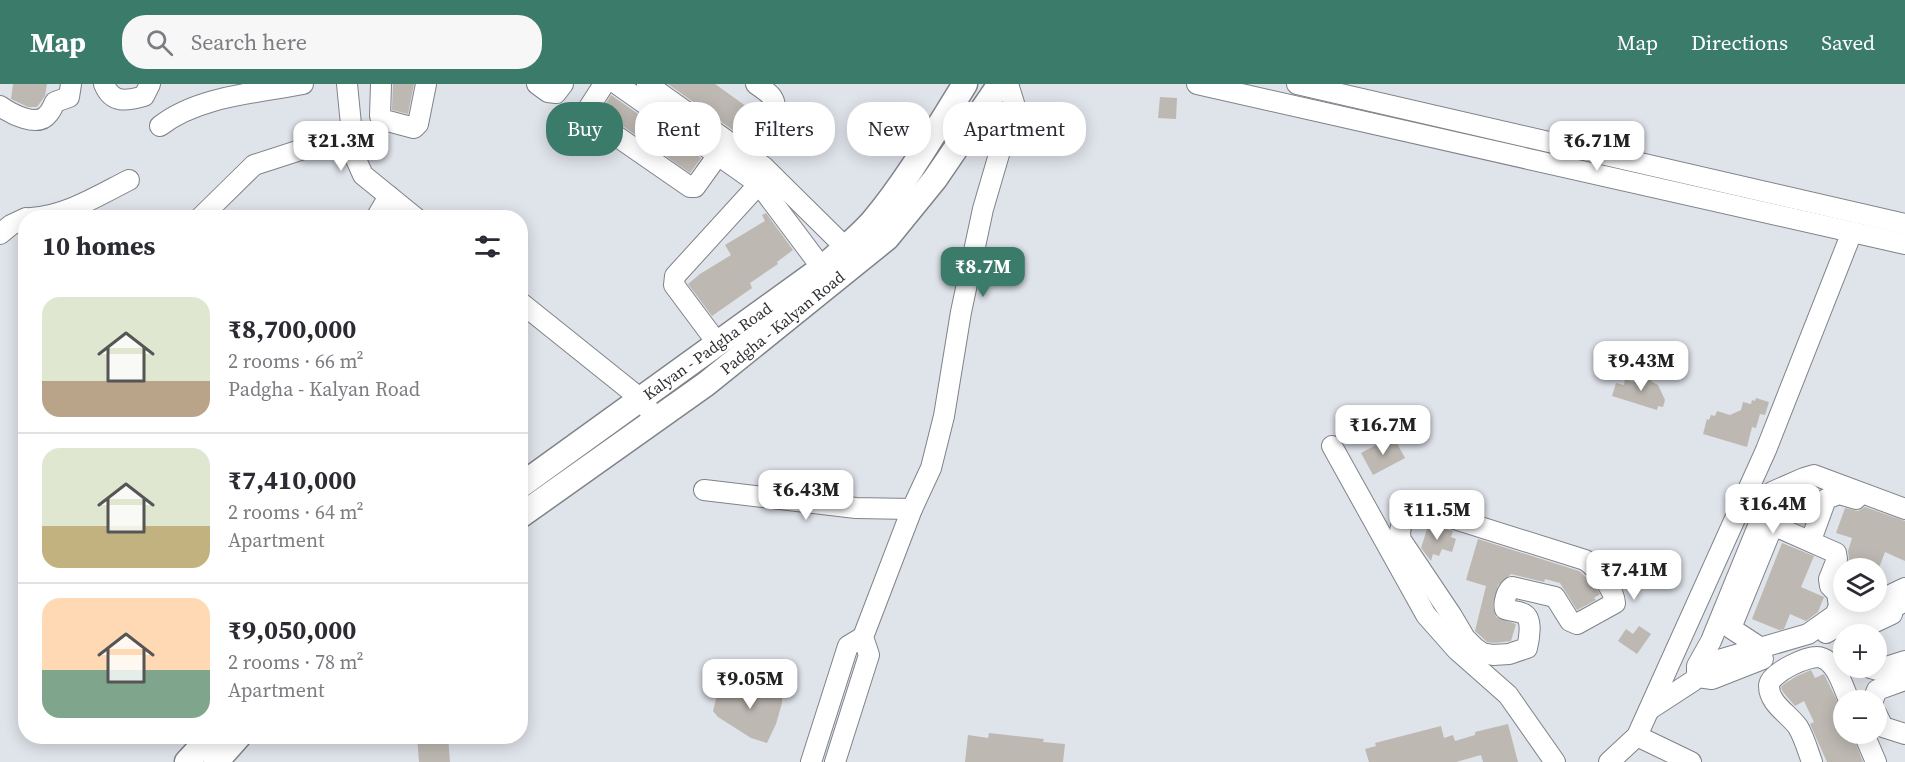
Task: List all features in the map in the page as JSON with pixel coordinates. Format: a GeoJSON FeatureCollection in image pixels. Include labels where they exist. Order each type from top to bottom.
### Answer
{"type":"FeatureCollection","features":[{"type":"Feature","properties":{"kind":"main road","name":"Kalyan - Padgha Road"},"geometry":{"type":"LineString","coordinates":[[528,480],[718,344],[826,276],[845,247],[872,222],[915,162],[965,84]]}},
{"type":"Feature","properties":{"kind":"main road","name":"Padgha - Kalyan Road"},"geometry":{"type":"LineString","coordinates":[[528,510],[706,384],[826,276],[887,238],[935,179],[1000,84]]}},
{"type":"Feature","properties":{"kind":"main road"},"geometry":{"type":"LineString","coordinates":[[691,363],[706,384]]}},
{"type":"Feature","properties":{"kind":"main road"},"geometry":{"type":"LineString","coordinates":[[200,760],[207,744]]}},
{"type":"Feature","properties":{"kind":"main road"},"geometry":{"type":"LineString","coordinates":[[200,760],[226,744]]}},
{"type":"Feature","properties":{"kind":"street"},"geometry":{"type":"LineString","coordinates":[[0,106],[12,114],[37,120],[48,115],[55,102],[69,97],[71,84]]}},
{"type":"Feature","properties":{"kind":"street"},"geometry":{"type":"LineString","coordinates":[[104,84],[115,98],[126,102],[144,96],[150,84]]}},
{"type":"Feature","properties":{"kind":"street"},"geometry":{"type":"LineString","coordinates":[[160,126],[172,116],[204,103],[303,84]]}},
{"type":"Feature","properties":{"kind":"street"},"geometry":{"type":"LineString","coordinates":[[392,205],[363,175],[354,155],[348,92],[381,92],[380,116],[384,120],[414,128],[418,124],[426,84]]}},
{"type":"Feature","properties":{"kind":"street"},"geometry":{"type":"LineString","coordinates":[[537,84],[548,92],[556,93],[562,84]]}},
{"type":"Feature","properties":{"kind":"street"},"geometry":{"type":"LineString","coordinates":[[604,84],[588,109],[588,114],[635,149]]}},
{"type":"Feature","properties":{"kind":"street"},"geometry":{"type":"LineString","coordinates":[[617,84],[643,102]]}},
{"type":"Feature","properties":{"kind":"street"},"geometry":{"type":"LineString","coordinates":[[647,84],[733,146]]}},
{"type":"Feature","properties":{"kind":"street"},"geometry":{"type":"LineString","coordinates":[[756,84],[772,96],[775,102]]}},
{"type":"Feature","properties":{"kind":"street"},"geometry":{"type":"LineString","coordinates":[[811,762],[848,646],[863,637],[912,509],[931,468],[944,416],[961,312],[983,208],[1014,103],[1008,84]]}},
{"type":"Feature","properties":{"kind":"street"},"geometry":{"type":"LineString","coordinates":[[1197,84],[1905,243]]}},
{"type":"Feature","properties":{"kind":"street"},"geometry":{"type":"LineString","coordinates":[[1297,84],[1905,224]]}},
{"type":"Feature","properties":{"kind":"street"},"geometry":{"type":"LineString","coordinates":[[208,210],[254,165],[321,143],[352,139]]}},
{"type":"Feature","properties":{"kind":"street"},"geometry":{"type":"LineString","coordinates":[[645,156],[690,187],[695,187],[717,156]]}},
{"type":"Feature","properties":{"kind":"street"},"geometry":{"type":"LineString","coordinates":[[719,156],[759,184],[826,276]]}},
{"type":"Feature","properties":{"kind":"street"},"geometry":{"type":"LineString","coordinates":[[748,156],[764,166],[845,247]]}},
{"type":"Feature","properties":{"kind":"street"},"geometry":{"type":"LineString","coordinates":[[64,210],[129,180]]}},
{"type":"Feature","properties":{"kind":"street"},"geometry":{"type":"LineString","coordinates":[[718,344],[674,285],[675,276],[759,184]]}},
{"type":"Feature","properties":{"kind":"street"},"geometry":{"type":"LineString","coordinates":[[0,234],[18,222]]}},
{"type":"Feature","properties":{"kind":"street"},"geometry":{"type":"LineString","coordinates":[[1610,762],[1637,736],[1650,709],[1766,450],[1852,232]]}},
{"type":"Feature","properties":{"kind":"street"},"geometry":{"type":"LineString","coordinates":[[528,308],[640,399],[657,420]]}},
{"type":"Feature","properties":{"kind":"street"},"geometry":{"type":"LineString","coordinates":[[1332,446],[1394,544],[1426,615],[1444,621],[1482,653],[1509,654],[1527,648],[1529,643],[1528,618],[1522,613],[1504,609],[1509,588],[1512,586],[1555,597],[1570,621],[1577,624],[1613,606],[1615,599],[1592,566],[1585,560],[1430,510],[1416,510],[1407,516],[1394,544]]}},
{"type":"Feature","properties":{"kind":"street"},"geometry":{"type":"LineString","coordinates":[[1698,676],[1697,666],[1711,641],[1772,492],[1814,475],[1905,509]]}},
{"type":"Feature","properties":{"kind":"street"},"geometry":{"type":"LineString","coordinates":[[704,490],[855,508],[912,509]]}},
{"type":"Feature","properties":{"kind":"street"},"geometry":{"type":"LineString","coordinates":[[1810,540],[1826,499],[1833,496],[1845,495],[1905,515]]}},
{"type":"Feature","properties":{"kind":"street"},"geometry":{"type":"LineString","coordinates":[[1761,648],[1732,629],[1771,530],[1777,527],[1810,540],[1836,553],[1837,558]]}},
{"type":"Feature","properties":{"kind":"street"},"geometry":{"type":"LineString","coordinates":[[1833,569],[1829,579],[1833,589]]}},
{"type":"Feature","properties":{"kind":"street"},"geometry":{"type":"LineString","coordinates":[[1887,587],[1905,579]]}},
{"type":"Feature","properties":{"kind":"street"},"geometry":{"type":"LineString","coordinates":[[1698,676],[1712,679],[1811,641],[1880,600],[1905,588]]}},
{"type":"Feature","properties":{"kind":"street"},"geometry":{"type":"LineString","coordinates":[[1873,624],[1892,614],[1893,608],[1905,601]]}},
{"type":"Feature","properties":{"kind":"street"},"geometry":{"type":"LineString","coordinates":[[1650,709],[1698,676],[1708,663],[1808,634],[1838,612]]}},
{"type":"Feature","properties":{"kind":"street"},"geometry":{"type":"LineString","coordinates":[[1444,621],[1457,650],[1508,695],[1555,762]]}},
{"type":"Feature","properties":{"kind":"street"},"geometry":{"type":"LineString","coordinates":[[835,762],[869,655],[863,637]]}},
{"type":"Feature","properties":{"kind":"street"},"geometry":{"type":"LineString","coordinates":[[1812,762],[1798,727],[1783,713],[1771,695],[1770,679],[1776,673],[1815,656],[1823,658],[1834,669],[1844,690]]}},
{"type":"Feature","properties":{"kind":"street"},"geometry":{"type":"LineString","coordinates":[[1887,667],[1905,662]]}},
{"type":"Feature","properties":{"kind":"street"},"geometry":{"type":"LineString","coordinates":[[839,675],[861,681]]}},
{"type":"Feature","properties":{"kind":"street"},"geometry":{"type":"LineString","coordinates":[[1876,690],[1905,680]]}},
{"type":"Feature","properties":{"kind":"street"},"geometry":{"type":"LineString","coordinates":[[1887,729],[1905,734]]}},
{"type":"Feature","properties":{"kind":"street"},"geometry":{"type":"LineString","coordinates":[[1637,736],[1690,762]]}},
{"type":"Feature","properties":{"kind":"street"},"geometry":{"type":"LineString","coordinates":[[1868,744],[1876,762]]}},
{"type":"Feature","properties":{"kind":"building"},"geometry":{"type":"Polygon","coordinates":[[[13,84],[47,84],[45,96],[37,107],[28,107],[11,99],[13,84]]]}},
{"type":"Feature","properties":{"kind":"building"},"geometry":{"type":"Polygon","coordinates":[[[393,84],[414,84],[408,114],[392,110],[393,84]]]}},
{"type":"Feature","properties":{"kind":"building"},"geometry":{"type":"Polygon","coordinates":[[[668,84],[715,84],[740,102],[733,102],[733,130],[721,122],[721,102],[693,102],[668,84]]]}},
{"type":"Feature","properties":{"kind":"building"},"geometry":{"type":"Polygon","coordinates":[[[611,95],[621,102],[607,102],[611,95]]]}},
{"type":"Feature","properties":{"kind":"building"},"geometry":{"type":"Polygon","coordinates":[[[1160,97],[1177,98],[1176,119],[1158,118],[1160,97]]]}},
{"type":"Feature","properties":{"kind":"building"},"geometry":{"type":"Polygon","coordinates":[[[623,103],[635,112],[635,135],[623,126],[623,103]]]}},
{"type":"Feature","properties":{"kind":"building"},"geometry":{"type":"Polygon","coordinates":[[[666,156],[698,156],[701,158],[690,173],[666,156]]]}},
{"type":"Feature","properties":{"kind":"building"},"geometry":{"type":"Polygon","coordinates":[[[766,213],[793,250],[777,262],[778,264],[750,283],[752,288],[712,316],[688,284],[731,255],[725,245],[765,221],[762,215],[766,213]]]}},
{"type":"Feature","properties":{"kind":"building"},"geometry":{"type":"Polygon","coordinates":[[[1636,373],[1652,378],[1651,381],[1658,385],[1665,400],[1663,407],[1658,406],[1657,410],[1612,396],[1616,383],[1624,385],[1625,379],[1634,382],[1636,373]]]}},
{"type":"Feature","properties":{"kind":"building"},"geometry":{"type":"Polygon","coordinates":[[[1756,398],[1769,402],[1765,415],[1760,414],[1756,428],[1752,427],[1747,447],[1703,434],[1707,419],[1709,420],[1711,415],[1715,416],[1717,411],[1730,415],[1741,410],[1743,402],[1751,404],[1756,398]]]}},
{"type":"Feature","properties":{"kind":"building"},"geometry":{"type":"Polygon","coordinates":[[[1393,436],[1405,458],[1373,475],[1361,453],[1393,436]]]}},
{"type":"Feature","properties":{"kind":"building"},"geometry":{"type":"Polygon","coordinates":[[[1865,507],[1905,521],[1905,561],[1885,552],[1883,558],[1849,558],[1848,551],[1852,538],[1836,533],[1845,508],[1858,511],[1865,507]]]}},
{"type":"Feature","properties":{"kind":"building"},"geometry":{"type":"Polygon","coordinates":[[[1429,523],[1453,531],[1451,537],[1456,539],[1452,552],[1442,549],[1439,556],[1433,554],[1431,561],[1421,548],[1429,523]]]}},
{"type":"Feature","properties":{"kind":"building"},"geometry":{"type":"Polygon","coordinates":[[[1478,539],[1579,571],[1600,594],[1594,598],[1596,600],[1577,610],[1560,583],[1545,579],[1544,582],[1511,574],[1498,585],[1493,606],[1496,617],[1516,624],[1511,641],[1487,642],[1475,631],[1486,586],[1466,580],[1478,539]]]}},
{"type":"Feature","properties":{"kind":"building"},"geometry":{"type":"Polygon","coordinates":[[[1782,543],[1814,556],[1801,587],[1824,597],[1818,612],[1806,621],[1790,614],[1784,629],[1779,630],[1752,619],[1782,543]]]}},
{"type":"Feature","properties":{"kind":"building"},"geometry":{"type":"Polygon","coordinates":[[[1639,626],[1651,634],[1637,654],[1618,641],[1626,629],[1633,634],[1639,626]]]}},
{"type":"Feature","properties":{"kind":"building"},"geometry":{"type":"Polygon","coordinates":[[[1811,670],[1815,678],[1824,674],[1833,692],[1833,744],[1856,744],[1863,762],[1827,762],[1810,724],[1814,722],[1804,701],[1795,706],[1781,687],[1811,670]]]}},
{"type":"Feature","properties":{"kind":"building"},"geometry":{"type":"Polygon","coordinates":[[[769,687],[777,689],[782,696],[782,703],[767,743],[751,738],[718,717],[713,711],[718,691],[722,688],[769,687]]]}},
{"type":"Feature","properties":{"kind":"building"},"geometry":{"type":"Polygon","coordinates":[[[1508,724],[1518,762],[1483,762],[1481,755],[1456,762],[1369,762],[1365,749],[1376,746],[1375,743],[1441,726],[1444,738],[1453,735],[1455,741],[1475,735],[1475,732],[1508,724]]]}},
{"type":"Feature","properties":{"kind":"building"},"geometry":{"type":"Polygon","coordinates":[[[989,733],[1044,739],[1043,742],[1065,744],[1063,762],[965,762],[968,735],[988,738],[989,733]]]}},
{"type":"Feature","properties":{"kind":"building"},"geometry":{"type":"Polygon","coordinates":[[[418,744],[449,744],[450,762],[419,762],[418,744]]]}}]}
